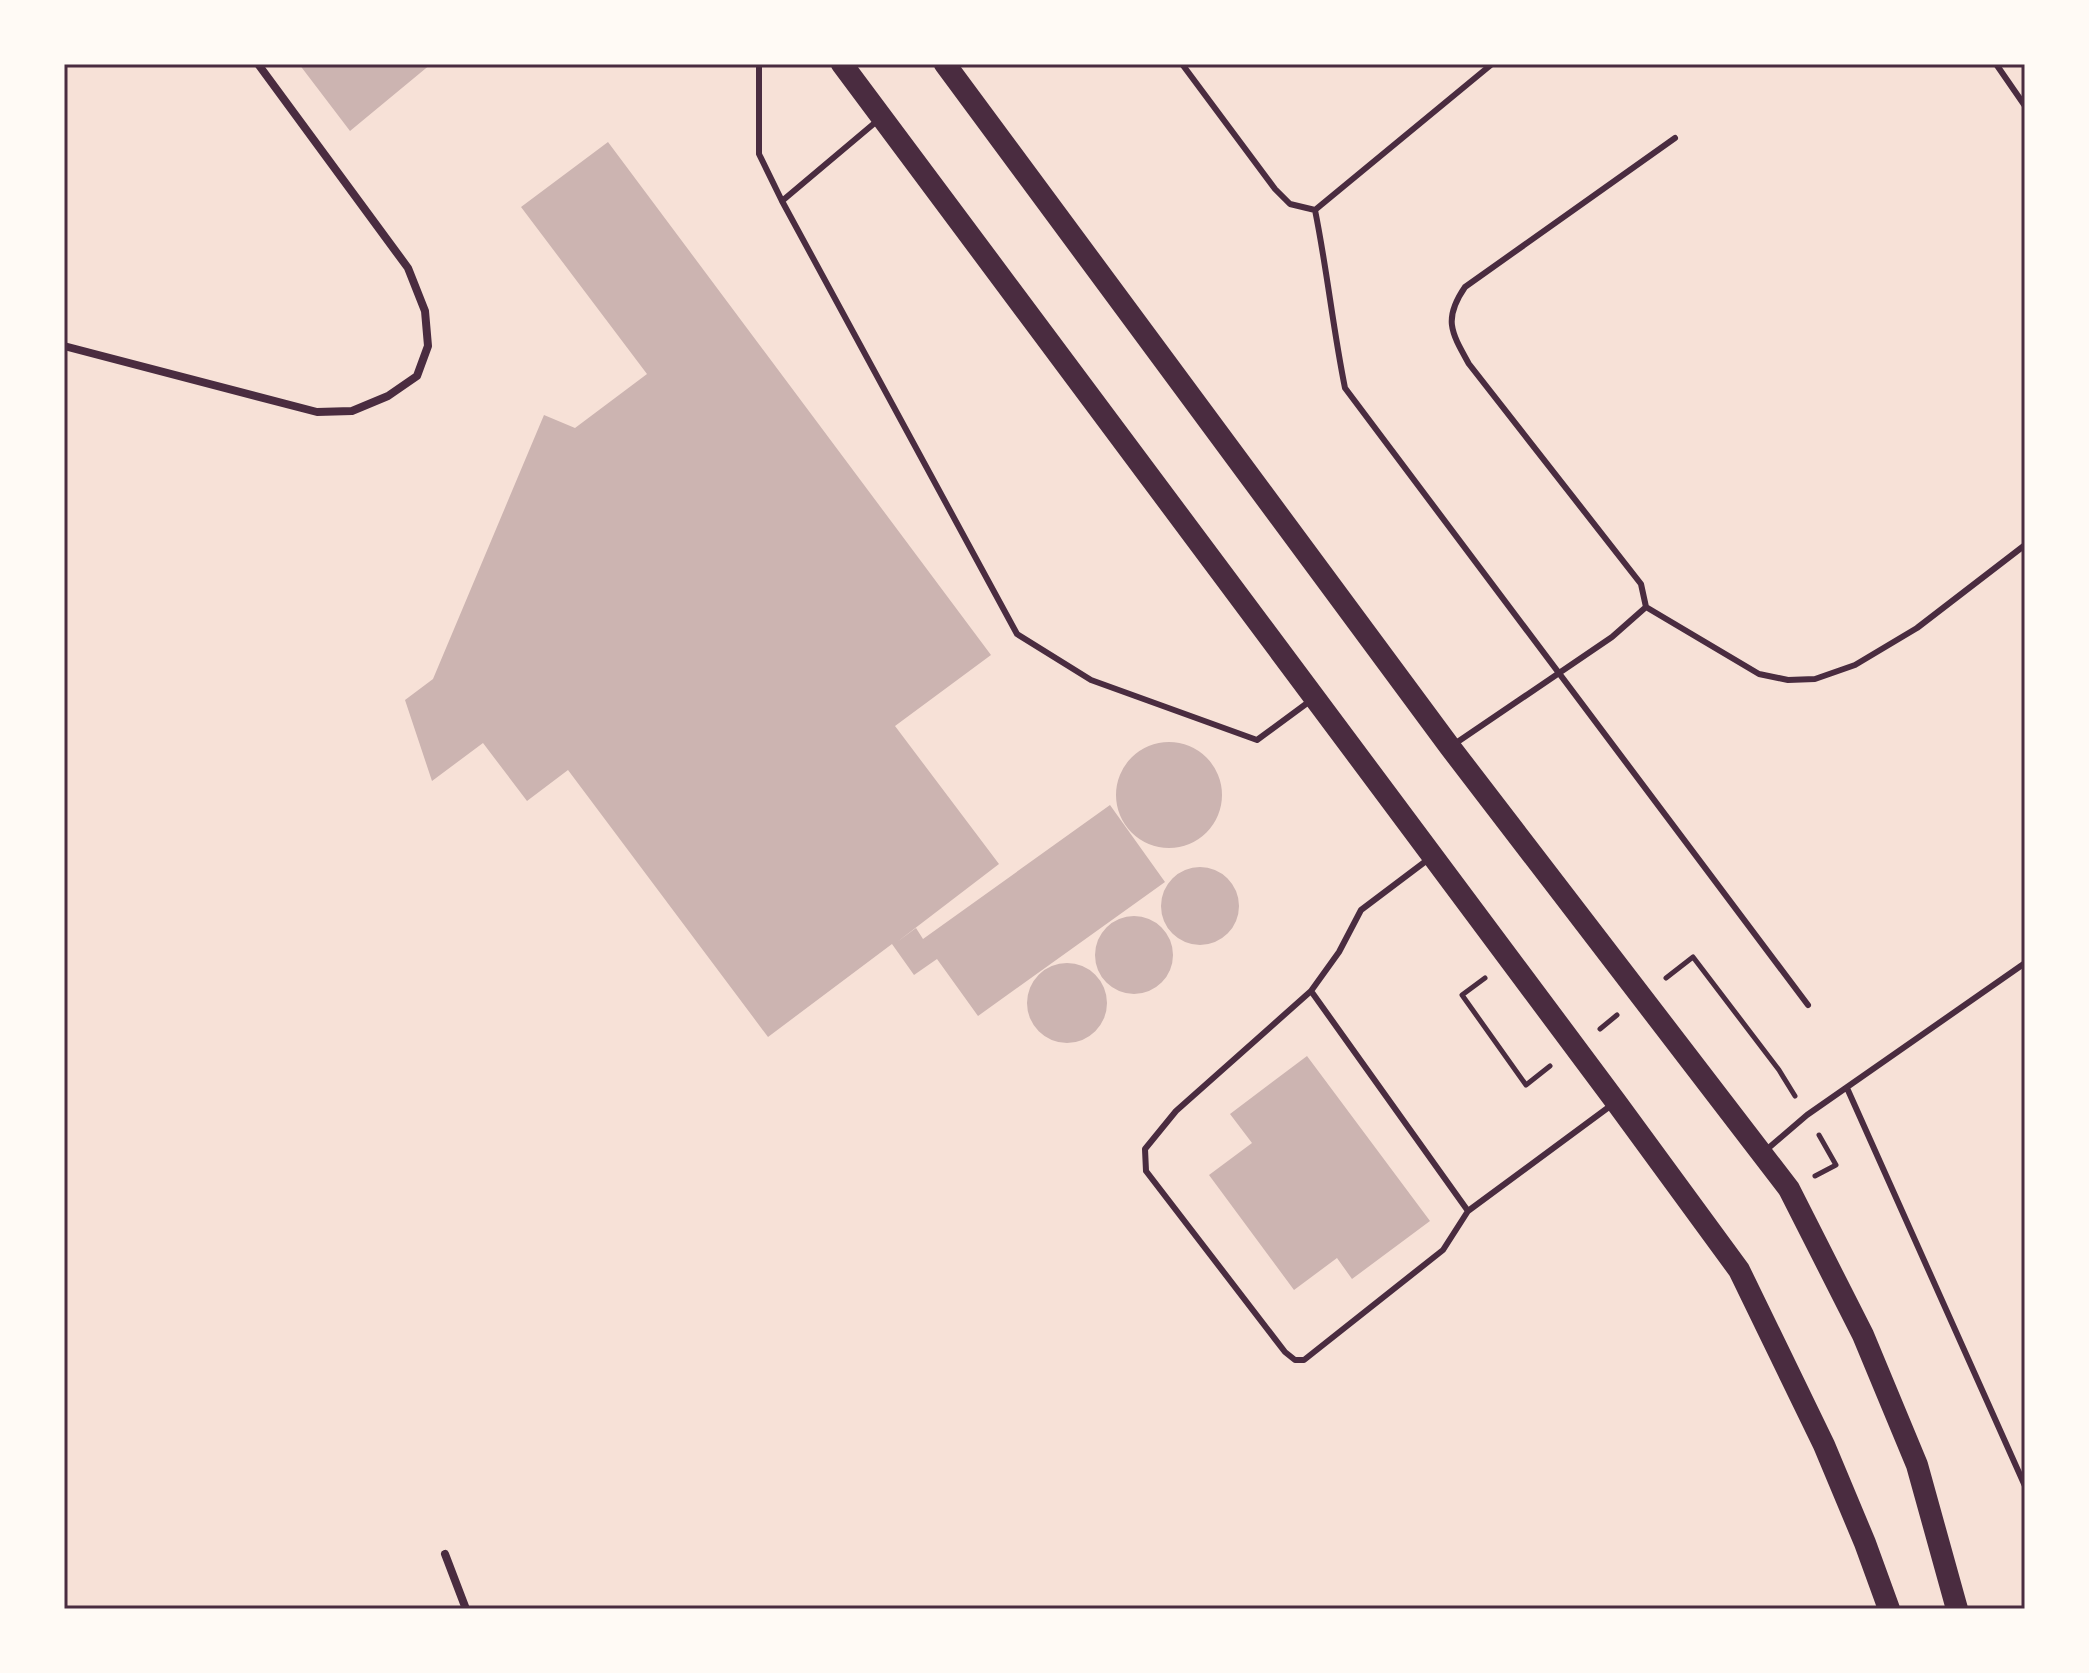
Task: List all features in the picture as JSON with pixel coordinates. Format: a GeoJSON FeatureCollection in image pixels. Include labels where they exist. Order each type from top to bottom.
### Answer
{"type":"FeatureCollection","features":[{"type":"Feature","properties":{"kind":"highway"},"geometry":{"type":"LineString","coordinates":[[842,64],[1739,1270],[1824,1445],[1889,1609]]}},
{"type":"Feature","properties":{"kind":"highway"},"geometry":{"type":"LineString","coordinates":[[945,64],[1450,747],[1789,1189],[1863,1335],[1917,1465],[1957,1609]]}},
{"type":"Feature","properties":{"kind":"street"},"geometry":{"type":"LineString","coordinates":[[64,346],[317,412],[352,411],[388,396],[417,376],[428,346],[425,311],[408,268],[258,64]]}},
{"type":"Feature","properties":{"kind":"street"},"geometry":{"type":"LineString","coordinates":[[445,1554],[466,1609]]}},
{"type":"Feature","properties":{"kind":"lane"},"geometry":{"type":"LineString","coordinates":[[759,64],[759,154],[1017,634],[1091,680],[1257,740],[1315,697]]}},
{"type":"Feature","properties":{"kind":"lane"},"geometry":{"type":"LineString","coordinates":[[1182,64],[1275,189],[1290,204],[1315,210]]}},
{"type":"Feature","properties":{"kind":"lane"},"geometry":{"type":"LineString","coordinates":[[1315,210],[1492,64]]}},
{"type":"Feature","properties":{"kind":"lane"},"geometry":{"type":"LineString","coordinates":[[1996,64],[2025,106]]}},
{"type":"Feature","properties":{"kind":"lane"},"geometry":{"type":"LineString","coordinates":[[782,201],[882,118]]}},
{"type":"Feature","properties":{"kind":"lane"},"geometry":{"type":"LineString","coordinates":[[1675,138],[1465,287],[1453,305],[1451,331],[1469,364],[1641,584],[1646,607],[1759,674],[1788,680],[1815,679],[1855,665],[1917,628],[2025,545]]}},
{"type":"Feature","properties":{"kind":"lane"},"geometry":{"type":"LineString","coordinates":[[1315,210],[1328,274],[1333,333],[1345,388],[1808,1005]]}},
{"type":"Feature","properties":{"kind":"lane"},"geometry":{"type":"LineString","coordinates":[[1450,747],[1559,675],[1612,637],[1646,607]]}},
{"type":"Feature","properties":{"kind":"lane"},"geometry":{"type":"LineString","coordinates":[[1433,856],[1361,910],[1339,952],[1311,991],[1176,1111],[1145,1149],[1146,1171],[1285,1352],[1295,1360],[1304,1360],[1443,1250],[1468,1211],[1616,1102]]}},
{"type":"Feature","properties":{"kind":"lane"},"geometry":{"type":"LineString","coordinates":[[1762,1153],[1807,1115],[2025,963]]}},
{"type":"Feature","properties":{"kind":"lane"},"geometry":{"type":"LineString","coordinates":[[1311,991],[1468,1211]]}},
{"type":"Feature","properties":{"kind":"lane"},"geometry":{"type":"LineString","coordinates":[[1847,1088],[2025,1486]]}},
{"type":"Feature","properties":{"kind":"path"},"geometry":{"type":"LineString","coordinates":[[1657,985],[1693,957],[1779,1070]]}},
{"type":"Feature","properties":{"kind":"path"},"geometry":{"type":"LineString","coordinates":[[1462,995],[1526,1085],[1562,1058]]}},
{"type":"Feature","properties":{"kind":"path"},"geometry":{"type":"LineString","coordinates":[[1597,1030],[1621,1012]]}},
{"type":"Feature","properties":{"kind":"building"},"geometry":{"type":"Polygon","coordinates":[[[299,64],[431,64],[350,131],[299,64]]]}},
{"type":"Feature","properties":{"kind":"building"},"geometry":{"type":"Polygon","coordinates":[[[608,142],[991,655],[895,726],[999,864],[897,942],[916,928],[923,939],[1110,805],[1165,882],[978,1016],[937,959],[914,975],[892,944],[768,1037],[568,770],[527,801],[483,743],[432,781],[405,700],[433,679],[544,415],[575,428],[647,374],[521,207],[608,142]]]}},
{"type":"Feature","properties":{"kind":"building"},"geometry":{"type":"Polygon","coordinates":[[[1169,742],[1189,746],[1207,757],[1218,775],[1222,795],[1218,815],[1207,833],[1189,844],[1169,848],[1149,844],[1131,833],[1120,815],[1116,795],[1120,775],[1131,757],[1149,746],[1169,742]]]}},
{"type":"Feature","properties":{"kind":"building"},"geometry":{"type":"Polygon","coordinates":[[[1192,867],[1208,867],[1222,873],[1233,884],[1239,906],[1233,928],[1222,939],[1208,945],[1192,945],[1178,939],[1167,928],[1161,914],[1161,898],[1167,884],[1178,873],[1192,867]]]}},
{"type":"Feature","properties":{"kind":"building"},"geometry":{"type":"Polygon","coordinates":[[[1126,916],[1142,916],[1156,922],[1167,933],[1173,955],[1167,977],[1156,988],[1142,994],[1126,994],[1112,988],[1101,977],[1095,963],[1095,947],[1101,933],[1112,922],[1126,916]]]}},
{"type":"Feature","properties":{"kind":"building"},"geometry":{"type":"Polygon","coordinates":[[[1067,963],[1082,966],[1095,975],[1104,988],[1107,1003],[1104,1018],[1095,1031],[1082,1040],[1067,1043],[1052,1040],[1039,1031],[1030,1018],[1027,1003],[1030,988],[1039,975],[1052,966],[1067,963]]]}},
{"type":"Feature","properties":{"kind":"building"},"geometry":{"type":"Polygon","coordinates":[[[1307,1056],[1430,1221],[1352,1279],[1337,1258],[1294,1290],[1209,1175],[1252,1143],[1230,1114],[1307,1056]]]}}]}
